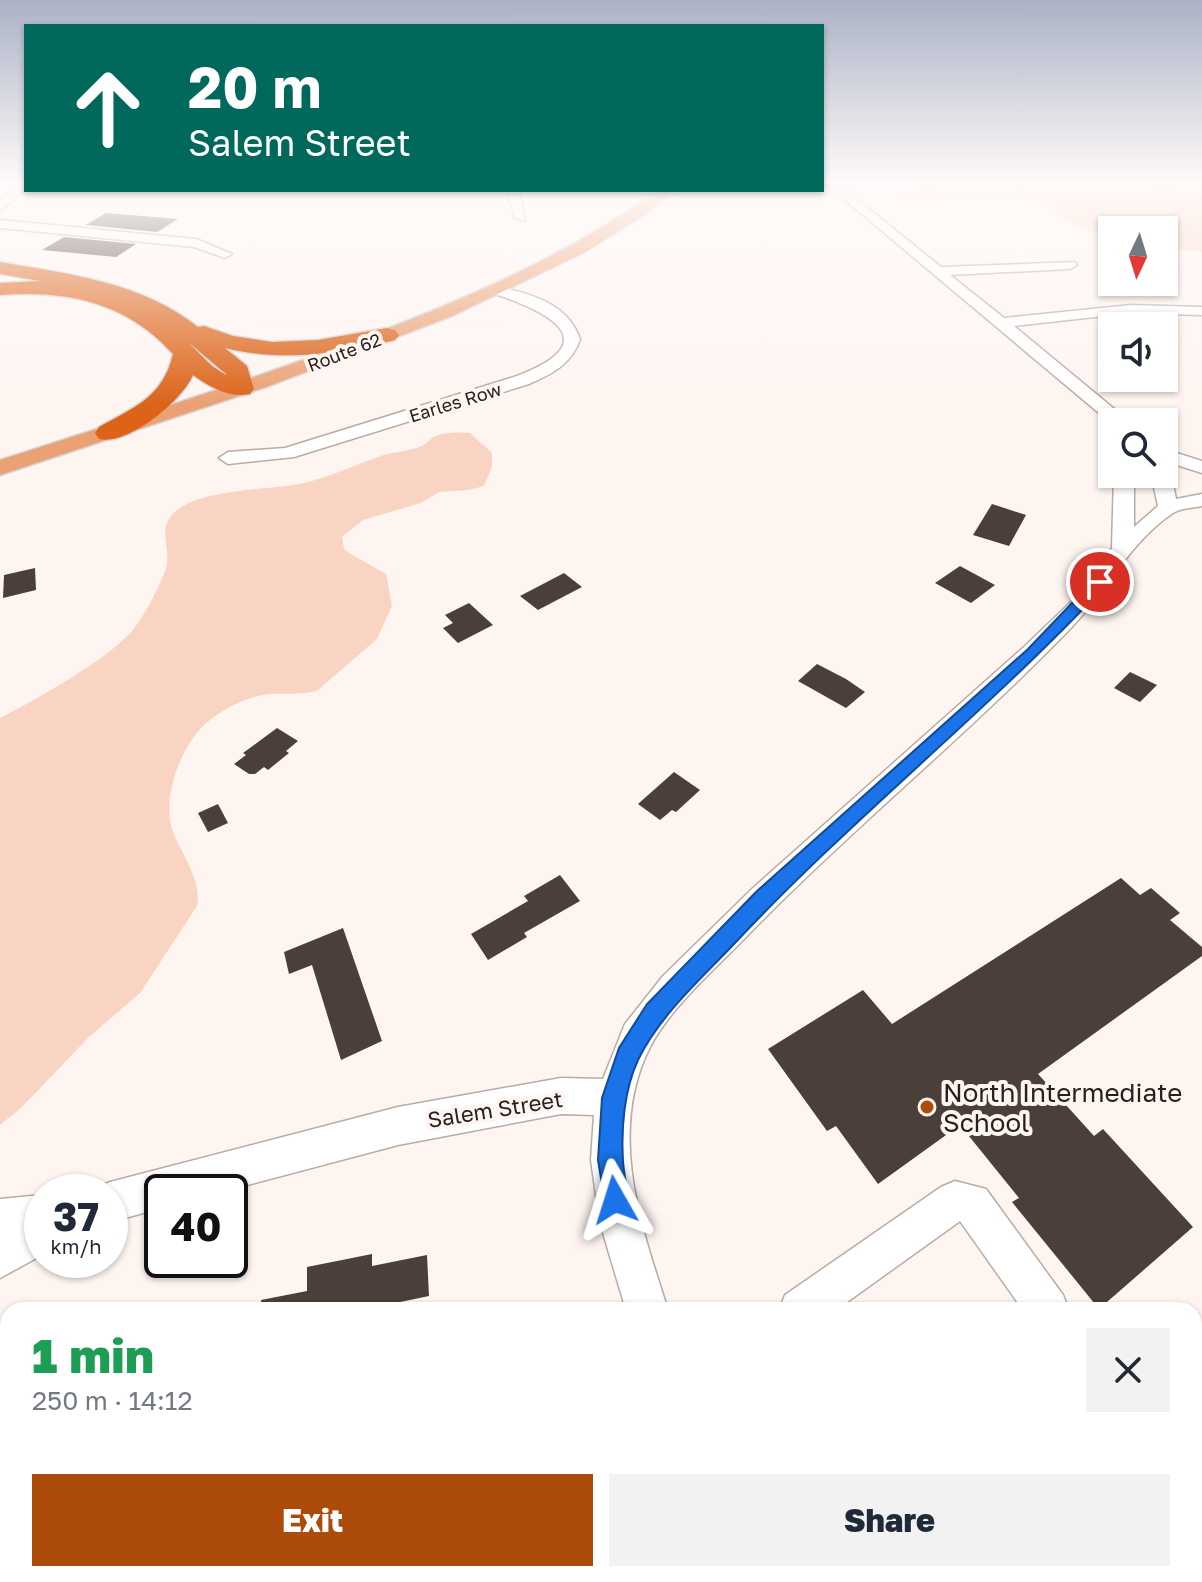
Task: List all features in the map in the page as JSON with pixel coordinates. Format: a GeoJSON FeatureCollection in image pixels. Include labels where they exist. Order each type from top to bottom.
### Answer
{"type":"FeatureCollection","features":[{"type":"Feature","properties":{"kind":"highway"},"geometry":{"type":"LineString","coordinates":[[0,268],[99,286],[125,294],[220,340],[264,349],[316,349],[387,335]]}},
{"type":"Feature","properties":{"kind":"highway"},"geometry":{"type":"LineString","coordinates":[[0,289],[57,287],[112,301],[158,326],[184,355],[215,381],[241,389],[238,371],[170,316]]}},
{"type":"Feature","properties":{"kind":"highway"},"geometry":{"type":"LineString","coordinates":[[109,433],[172,390],[183,373],[184,355]]}},
{"type":"Feature","properties":{"kind":"main road","name":"Route 62"},"geometry":{"type":"LineString","coordinates":[[0,468],[241,389],[387,335],[497,290],[558,258]]}},
{"type":"Feature","properties":{"kind":"street"},"geometry":{"type":"LineString","coordinates":[[923,258],[1103,408]]}},
{"type":"Feature","properties":{"kind":"street"},"geometry":{"type":"LineString","coordinates":[[939,271],[1070,265]]}},
{"type":"Feature","properties":{"kind":"street","name":"Earles Row"},"geometry":{"type":"LineString","coordinates":[[228,458],[277,455],[306,448],[523,380],[562,359],[572,339],[566,322],[545,307],[497,290]]}},
{"type":"Feature","properties":{"kind":"street"},"geometry":{"type":"LineString","coordinates":[[1002,323],[1131,309],[1202,311]]}},
{"type":"Feature","properties":{"kind":"street"},"geometry":{"type":"LineString","coordinates":[[1085,394],[1098,416]]}},
{"type":"Feature","properties":{"kind":"street"},"geometry":{"type":"LineString","coordinates":[[1178,459],[1202,467]]}},
{"type":"Feature","properties":{"kind":"street"},"geometry":{"type":"LineString","coordinates":[[1123,548],[1125,488]]}},
{"type":"Feature","properties":{"kind":"street"},"geometry":{"type":"LineString","coordinates":[[1134,488],[1168,507]]}},
{"type":"Feature","properties":{"kind":"street"},"geometry":{"type":"LineString","coordinates":[[1164,488],[1168,507]]}},
{"type":"Feature","properties":{"kind":"street"},"geometry":{"type":"LineString","coordinates":[[644,1302],[632,1269],[615,1200],[610,1160],[614,1098],[637,1036],[675,987],[801,863],[1033,653],[1082,604],[1123,548],[1168,507],[1202,500]]}},
{"type":"Feature","properties":{"kind":"street","name":"Salem Street"},"geometry":{"type":"LineString","coordinates":[[128,1197],[398,1126],[561,1096],[614,1098]]}},
{"type":"Feature","properties":{"kind":"street"},"geometry":{"type":"LineString","coordinates":[[811,1302],[955,1201],[972,1203],[1042,1302]]}},
{"type":"Feature","properties":{"kind":"street"},"geometry":{"type":"LineString","coordinates":[[0,1219],[24,1217]]}},
{"type":"Feature","properties":{"kind":"street"},"geometry":{"type":"LineString","coordinates":[[0,1258],[24,1243]]}},
{"type":"Feature","properties":{"kind":"shaded area"},"geometry":{"type":"Polygon","coordinates":[[[470,433],[492,453],[492,467],[484,486],[439,492],[421,503],[363,520],[342,537],[344,549],[386,574],[392,606],[377,639],[318,690],[244,700],[216,716],[195,735],[180,761],[169,805],[173,832],[197,887],[197,906],[140,993],[89,1037],[21,1108],[0,1125],[0,718],[88,667],[132,631],[146,611],[164,574],[167,566],[165,529],[171,516],[182,507],[213,495],[304,483],[383,455],[419,447],[438,435],[470,433]]]}},
{"type":"Feature","properties":{"kind":"building"},"geometry":{"type":"Polygon","coordinates":[[[992,504],[1026,515],[1009,546],[973,535],[992,504]]]}},
{"type":"Feature","properties":{"kind":"building"},"geometry":{"type":"Polygon","coordinates":[[[960,566],[995,585],[971,603],[935,583],[960,566]]]}},
{"type":"Feature","properties":{"kind":"building"},"geometry":{"type":"Polygon","coordinates":[[[35,568],[36,590],[3,598],[4,575],[35,568]]]}},
{"type":"Feature","properties":{"kind":"building"},"geometry":{"type":"Polygon","coordinates":[[[564,573],[582,587],[538,610],[520,596],[564,573]]]}},
{"type":"Feature","properties":{"kind":"building"},"geometry":{"type":"Polygon","coordinates":[[[469,603],[493,625],[458,643],[443,628],[453,623],[445,615],[469,603]]]}},
{"type":"Feature","properties":{"kind":"building"},"geometry":{"type":"Polygon","coordinates":[[[817,664],[865,692],[846,708],[798,681],[817,664]]]}},
{"type":"Feature","properties":{"kind":"building"},"geometry":{"type":"Polygon","coordinates":[[[1130,672],[1157,685],[1140,702],[1114,688],[1130,672]]]}},
{"type":"Feature","properties":{"kind":"building"},"geometry":{"type":"Polygon","coordinates":[[[277,728],[298,741],[286,751],[289,753],[268,770],[264,767],[255,774],[249,774],[234,764],[246,755],[243,753],[277,728]]]}},
{"type":"Feature","properties":{"kind":"building"},"geometry":{"type":"Polygon","coordinates":[[[674,772],[700,790],[676,812],[672,810],[660,820],[638,804],[674,772]]]}},
{"type":"Feature","properties":{"kind":"building"},"geometry":{"type":"Polygon","coordinates":[[[218,804],[228,823],[208,832],[198,813],[218,804]]]}},
{"type":"Feature","properties":{"kind":"building"},"geometry":{"type":"Polygon","coordinates":[[[560,875],[580,901],[524,933],[527,937],[488,960],[471,934],[528,901],[524,896],[560,875]]]}},
{"type":"Feature","properties":{"kind":"building"},"geometry":{"type":"Polygon","coordinates":[[[1121,878],[1140,895],[1151,888],[1180,913],[1170,920],[1202,947],[1202,956],[1038,1074],[1094,1136],[1103,1129],[1193,1227],[1107,1302],[1093,1302],[1012,1202],[1019,1198],[960,1125],[878,1184],[836,1126],[827,1131],[768,1049],[863,990],[892,1024],[1121,878]]]}},
{"type":"Feature","properties":{"kind":"building"},"geometry":{"type":"Polygon","coordinates":[[[343,928],[382,1041],[341,1060],[312,965],[289,974],[284,952],[343,928]]]}},
{"type":"Feature","properties":{"kind":"building"},"geometry":{"type":"Polygon","coordinates":[[[372,1254],[372,1266],[427,1255],[429,1296],[400,1302],[261,1302],[307,1291],[307,1267],[372,1254]]]}},
{"type":"Feature","properties":{"kind":"place","name":"North Intermediate School"},"geometry":{"type":"Point","coordinates":[927,1107]}},
{"type":"Feature","properties":{"kind":"route"},"geometry":{"type":"LineString","coordinates":[[615,1200],[610,1160],[614,1098],[627,1056],[655,1011],[764,898],[1033,653],[1100,582]]}}]}
